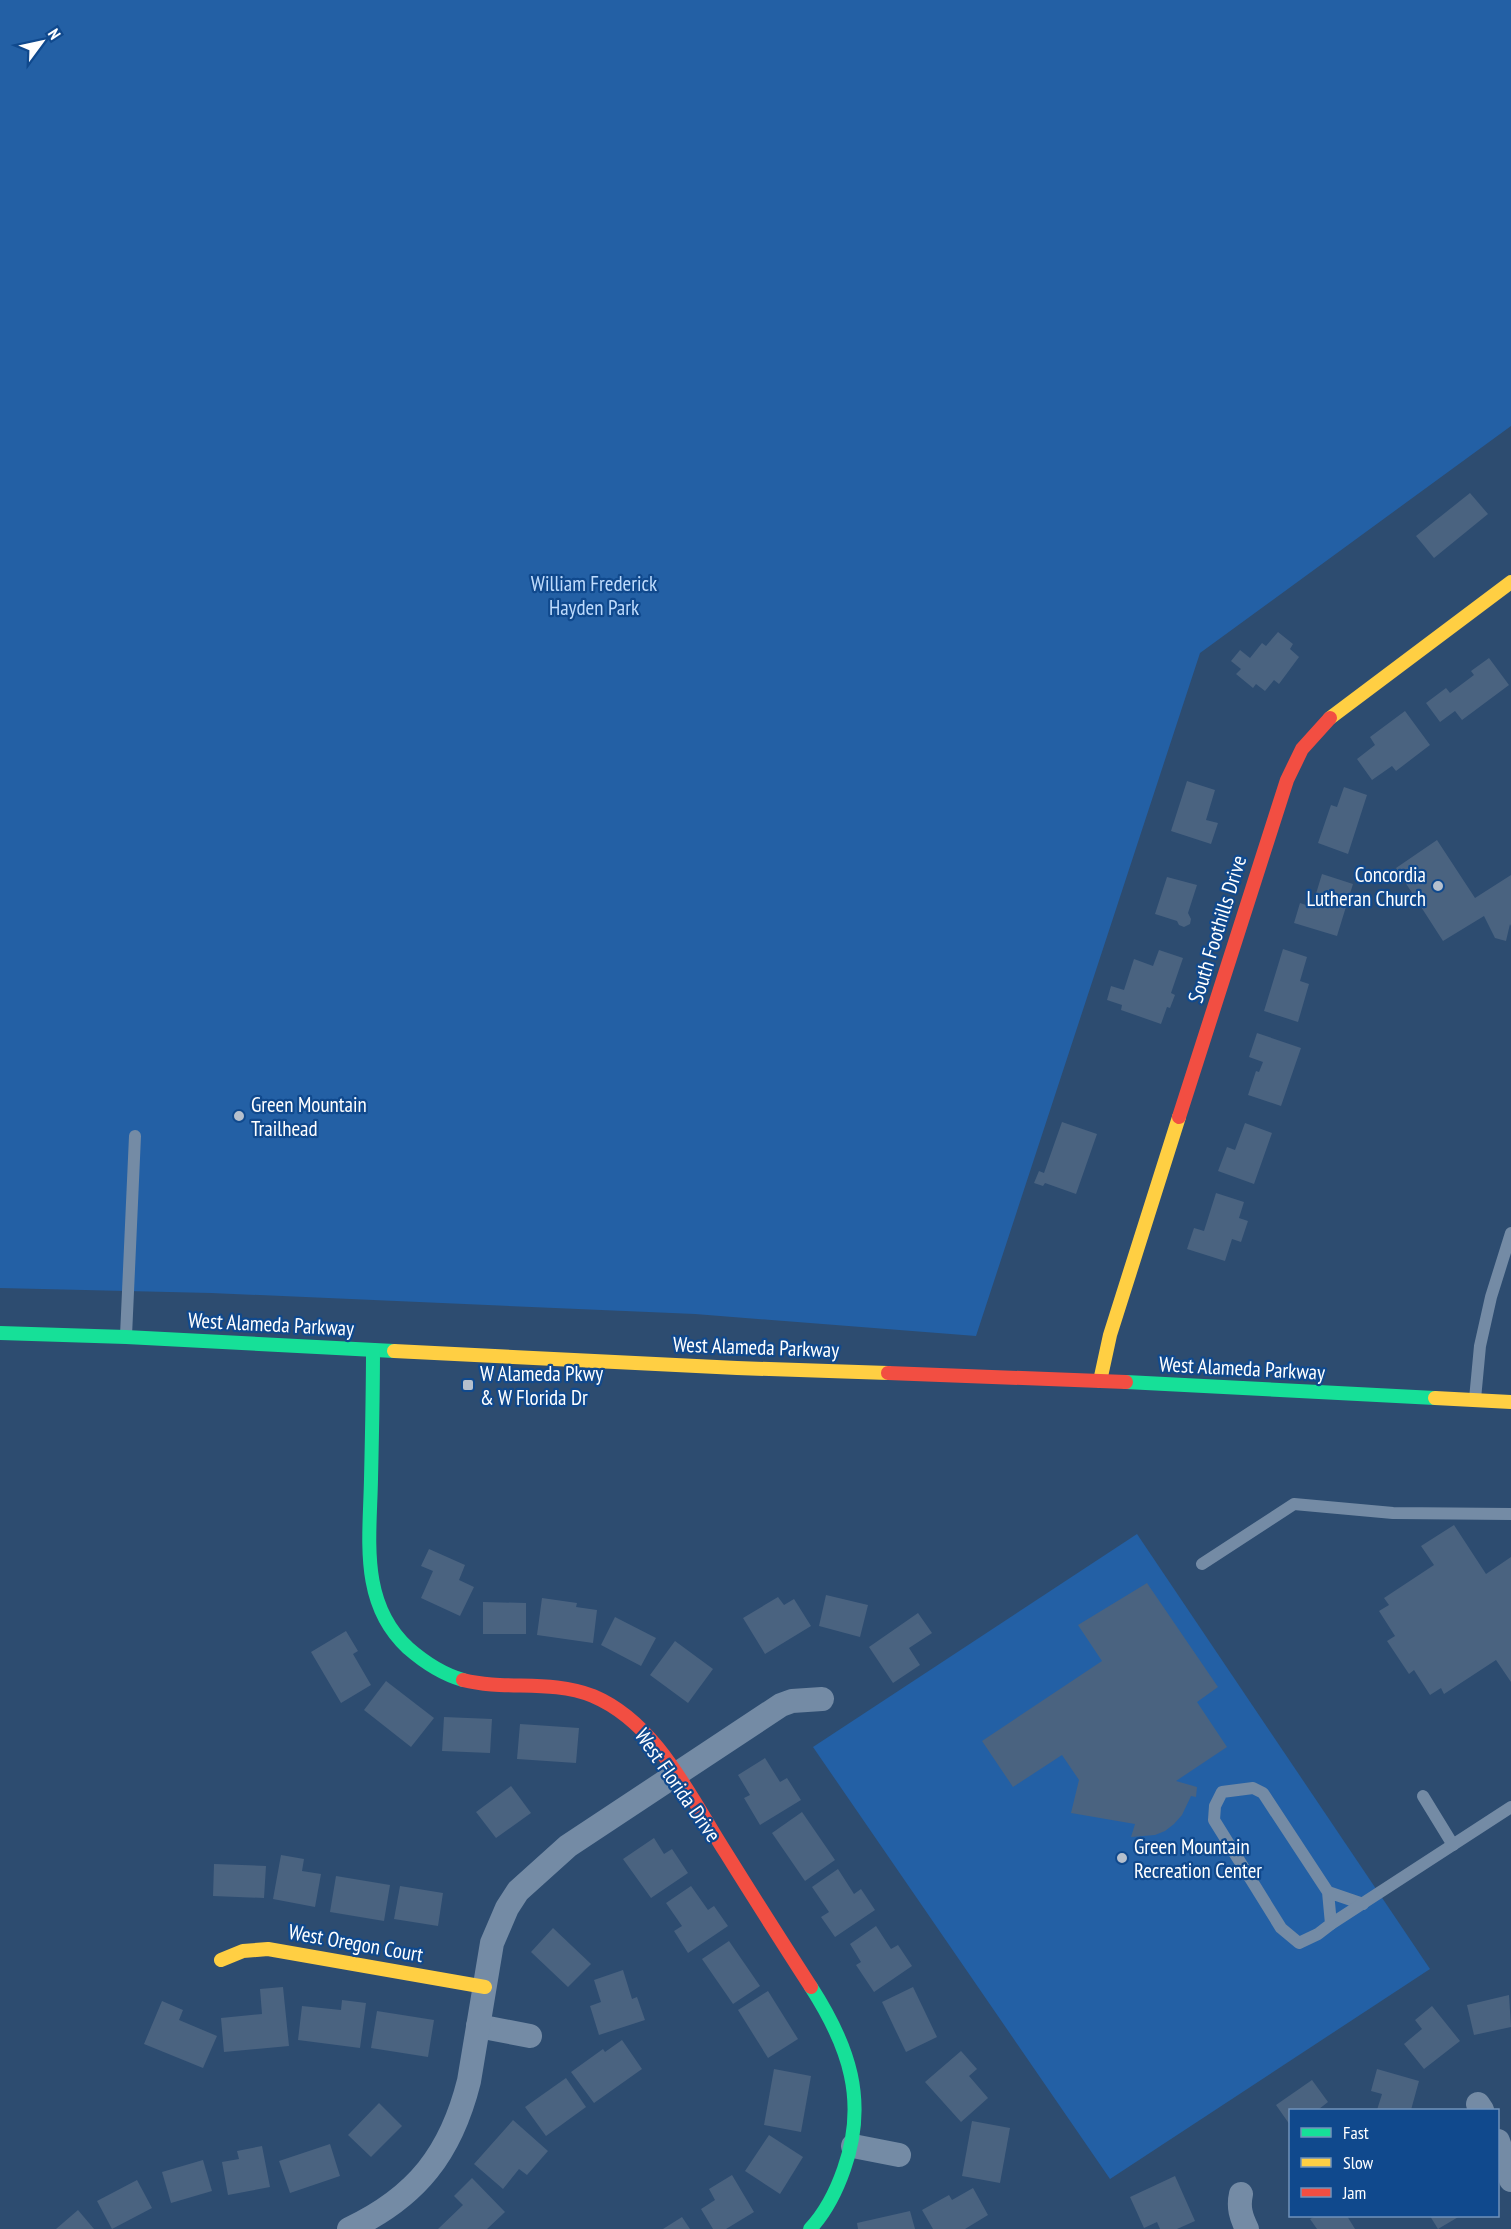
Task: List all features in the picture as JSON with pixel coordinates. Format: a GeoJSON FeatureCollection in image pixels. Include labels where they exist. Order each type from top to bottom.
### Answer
{"type":"FeatureCollection","features":[{"type":"Feature","properties":{"kind":"street","name":"South Foothills Drive"},"geometry":{"type":"LineString","coordinates":[[1100,1381],[1110,1335],[1282,792],[1295,760],[1313,733],[1334,714],[1511,582]]}},
{"type":"Feature","properties":{"kind":"street","name":"West Alameda Parkway"},"geometry":{"type":"LineString","coordinates":[[0,1333],[126,1337],[737,1368],[1100,1381],[1511,1402]]}},
{"type":"Feature","properties":{"kind":"street","name":"West Florida Drive"},"geometry":{"type":"LineString","coordinates":[[373,1350],[370,1565],[378,1605],[400,1640],[432,1666],[472,1682],[564,1688],[584,1692],[606,1702],[639,1728],[675,1775],[829,2015],[841,2038],[854,2078],[856,2113],[853,2146],[828,2207],[810,2229]]}},
{"type":"Feature","properties":{"kind":"street"},"geometry":{"type":"LineString","coordinates":[[349,2229],[380,2213],[412,2187],[427,2171],[449,2140],[469,2082],[495,1934],[518,1891],[568,1846],[782,1705],[792,1701],[822,1699]]}},
{"type":"Feature","properties":{"kind":"street","name":"West Oregon Court"},"geometry":{"type":"LineString","coordinates":[[221,1960],[243,1951],[268,1949],[485,1987]]}},
{"type":"Feature","properties":{"kind":"street"},"geometry":{"type":"LineString","coordinates":[[478,2026],[530,2036]]}},
{"type":"Feature","properties":{"kind":"street"},"geometry":{"type":"LineString","coordinates":[[853,2146],[898,2155]]}},
{"type":"Feature","properties":{"kind":"street"},"geometry":{"type":"LineString","coordinates":[[1499,2147],[1511,2180]]}},
{"type":"Feature","properties":{"kind":"street"},"geometry":{"type":"LineString","coordinates":[[1241,2194],[1240,2213],[1247,2229]]}},
{"type":"Feature","properties":{"kind":"lane"},"geometry":{"type":"LineString","coordinates":[[126,1337],[135,1136]]}},
{"type":"Feature","properties":{"kind":"lane"},"geometry":{"type":"LineString","coordinates":[[1475,1401],[1480,1346],[1491,1297],[1511,1233]]}},
{"type":"Feature","properties":{"kind":"lane"},"geometry":{"type":"LineString","coordinates":[[1202,1564],[1294,1504],[1393,1513],[1511,1514]]}},
{"type":"Feature","properties":{"kind":"lane"},"geometry":{"type":"LineString","coordinates":[[1331,1924],[1328,1892],[1263,1792],[1252,1788],[1222,1792],[1215,1806],[1214,1820],[1281,1928],[1299,1943],[1317,1934],[1511,1807]]}},
{"type":"Feature","properties":{"kind":"lane"},"geometry":{"type":"LineString","coordinates":[[1423,1796],[1452,1845]]}},
{"type":"Feature","properties":{"kind":"lane"},"geometry":{"type":"LineString","coordinates":[[1328,1892],[1363,1904]]}},
{"type":"Feature","properties":{"kind":"green space","name":"William Frederick Hayden Park"},"geometry":{"type":"Polygon","coordinates":[[[0,0],[1511,0],[1511,426],[1200,653],[976,1336],[695,1314],[211,1293],[0,1288],[0,0]]]}},
{"type":"Feature","properties":{"kind":"green space","name":"Green Mountain Recreation Center"},"geometry":{"type":"Polygon","coordinates":[[[1137,1534],[1430,1969],[1110,2179],[813,1747],[1137,1534]]]}},
{"type":"Feature","properties":{"kind":"building"},"geometry":{"type":"Polygon","coordinates":[[[1470,493],[1488,514],[1434,558],[1416,536],[1470,493]]]}},
{"type":"Feature","properties":{"kind":"building"},"geometry":{"type":"Polygon","coordinates":[[[1278,632],[1293,644],[1290,649],[1299,657],[1279,684],[1274,680],[1265,691],[1256,684],[1253,688],[1236,674],[1241,669],[1231,661],[1240,650],[1250,658],[1262,643],[1266,646],[1278,632]]]}},
{"type":"Feature","properties":{"kind":"building"},"geometry":{"type":"Polygon","coordinates":[[[1489,658],[1509,685],[1462,720],[1455,711],[1440,722],[1426,703],[1446,688],[1450,693],[1474,675],[1471,671],[1489,658]]]}},
{"type":"Feature","properties":{"kind":"building"},"geometry":{"type":"Polygon","coordinates":[[[1405,711],[1430,745],[1396,771],[1392,766],[1372,780],[1357,759],[1375,745],[1370,737],[1405,711]]]}},
{"type":"Feature","properties":{"kind":"building"},"geometry":{"type":"Polygon","coordinates":[[[1187,781],[1215,790],[1206,820],[1218,823],[1211,844],[1171,831],[1187,781]]]}},
{"type":"Feature","properties":{"kind":"building"},"geometry":{"type":"Polygon","coordinates":[[[1344,787],[1367,795],[1348,854],[1318,843],[1331,805],[1337,807],[1344,787]]]}},
{"type":"Feature","properties":{"kind":"building","name":"Concordia Lutheran Church"},"geometry":{"type":"Polygon","coordinates":[[[1437,840],[1475,898],[1511,875],[1511,926],[1510,924],[1506,941],[1495,938],[1484,916],[1443,941],[1396,868],[1437,840]]]}},
{"type":"Feature","properties":{"kind":"building"},"geometry":{"type":"Polygon","coordinates":[[[1322,874],[1353,884],[1337,936],[1294,923],[1300,903],[1312,907],[1322,874]]]}},
{"type":"Feature","properties":{"kind":"building"},"geometry":{"type":"Polygon","coordinates":[[[1167,877],[1197,885],[1188,913],[1191,919],[1190,924],[1184,927],[1177,921],[1155,914],[1167,877]]]}},
{"type":"Feature","properties":{"kind":"building"},"geometry":{"type":"Polygon","coordinates":[[[1283,949],[1307,957],[1300,981],[1309,984],[1298,1022],[1264,1011],[1283,949]]]}},
{"type":"Feature","properties":{"kind":"building"},"geometry":{"type":"Polygon","coordinates":[[[1159,950],[1183,958],[1171,993],[1175,995],[1170,1008],[1167,1007],[1161,1024],[1121,1010],[1122,1005],[1107,1000],[1111,986],[1124,990],[1134,959],[1153,966],[1159,950]]]}},
{"type":"Feature","properties":{"kind":"building"},"geometry":{"type":"Polygon","coordinates":[[[1257,1033],[1301,1048],[1281,1106],[1248,1095],[1256,1071],[1259,1072],[1263,1062],[1249,1057],[1257,1033]]]}},
{"type":"Feature","properties":{"kind":"building"},"geometry":{"type":"Polygon","coordinates":[[[1062,1122],[1097,1134],[1076,1194],[1045,1183],[1043,1186],[1034,1183],[1039,1171],[1044,1173],[1062,1122]]]}},
{"type":"Feature","properties":{"kind":"building"},"geometry":{"type":"Polygon","coordinates":[[[1245,1123],[1272,1133],[1254,1184],[1218,1171],[1227,1147],[1235,1150],[1245,1123]]]}},
{"type":"Feature","properties":{"kind":"building"},"geometry":{"type":"Polygon","coordinates":[[[1216,1193],[1244,1202],[1239,1218],[1248,1221],[1241,1242],[1232,1239],[1225,1261],[1187,1249],[1194,1228],[1204,1231],[1216,1193]]]}},
{"type":"Feature","properties":{"kind":"building"},"geometry":{"type":"Polygon","coordinates":[[[1454,1525],[1486,1574],[1511,1557],[1511,1682],[1496,1660],[1444,1694],[1441,1688],[1430,1695],[1414,1670],[1409,1674],[1387,1641],[1395,1636],[1379,1611],[1389,1605],[1384,1598],[1434,1565],[1421,1546],[1454,1525]]]}},
{"type":"Feature","properties":{"kind":"building"},"geometry":{"type":"Polygon","coordinates":[[[429,1549],[465,1565],[459,1580],[474,1587],[460,1616],[421,1598],[433,1571],[421,1566],[429,1549]]]}},
{"type":"Feature","properties":{"kind":"building","name":"Green Mountain Recreation Center"},"geometry":{"type":"Polygon","coordinates":[[[1147,1583],[1218,1687],[1197,1702],[1227,1747],[1176,1781],[1197,1787],[1196,1797],[1191,1796],[1182,1815],[1174,1824],[1155,1835],[1131,1837],[1135,1824],[1071,1813],[1079,1780],[1062,1755],[1013,1787],[982,1741],[1102,1661],[1078,1625],[1147,1583]]]}},
{"type":"Feature","properties":{"kind":"building"},"geometry":{"type":"Polygon","coordinates":[[[826,1595],[868,1605],[860,1637],[819,1626],[826,1595]]]}},
{"type":"Feature","properties":{"kind":"building"},"geometry":{"type":"Polygon","coordinates":[[[778,1597],[784,1605],[794,1599],[811,1626],[765,1654],[743,1618],[778,1597]]]}},
{"type":"Feature","properties":{"kind":"building"},"geometry":{"type":"Polygon","coordinates":[[[542,1598],[577,1603],[576,1607],[597,1610],[593,1643],[537,1635],[542,1598]]]}},
{"type":"Feature","properties":{"kind":"building"},"geometry":{"type":"Polygon","coordinates":[[[483,1602],[526,1603],[526,1634],[483,1634],[483,1602]]]}},
{"type":"Feature","properties":{"kind":"building"},"geometry":{"type":"Polygon","coordinates":[[[918,1613],[932,1633],[909,1648],[920,1665],[893,1683],[869,1647],[918,1613]]]}},
{"type":"Feature","properties":{"kind":"building"},"geometry":{"type":"Polygon","coordinates":[[[615,1617],[656,1638],[641,1666],[601,1645],[615,1617]]]}},
{"type":"Feature","properties":{"kind":"building"},"geometry":{"type":"Polygon","coordinates":[[[346,1631],[358,1651],[353,1654],[371,1685],[341,1703],[311,1652],[346,1631]]]}},
{"type":"Feature","properties":{"kind":"building"},"geometry":{"type":"Polygon","coordinates":[[[675,1641],[713,1669],[688,1703],[650,1675],[675,1641]]]}},
{"type":"Feature","properties":{"kind":"building"},"geometry":{"type":"Polygon","coordinates":[[[386,1681],[434,1718],[411,1747],[364,1710],[386,1681]]]}},
{"type":"Feature","properties":{"kind":"building"},"geometry":{"type":"Polygon","coordinates":[[[444,1717],[492,1719],[490,1753],[442,1751],[444,1717]]]}},
{"type":"Feature","properties":{"kind":"building"},"geometry":{"type":"Polygon","coordinates":[[[520,1724],[579,1728],[576,1763],[517,1759],[520,1724]]]}},
{"type":"Feature","properties":{"kind":"building"},"geometry":{"type":"Polygon","coordinates":[[[765,1758],[780,1782],[787,1778],[801,1800],[760,1825],[744,1798],[750,1795],[738,1775],[765,1758]]]}},
{"type":"Feature","properties":{"kind":"building"},"geometry":{"type":"Polygon","coordinates":[[[511,1786],[531,1813],[496,1838],[476,1812],[511,1786]]]}},
{"type":"Feature","properties":{"kind":"building"},"geometry":{"type":"Polygon","coordinates":[[[802,1812],[835,1860],[805,1881],[772,1833],[802,1812]]]}},
{"type":"Feature","properties":{"kind":"building"},"geometry":{"type":"Polygon","coordinates":[[[654,1838],[664,1854],[672,1849],[688,1873],[651,1898],[623,1859],[654,1838]]]}},
{"type":"Feature","properties":{"kind":"building"},"geometry":{"type":"Polygon","coordinates":[[[281,1855],[304,1859],[302,1871],[321,1874],[315,1907],[273,1899],[281,1855]]]}},
{"type":"Feature","properties":{"kind":"building"},"geometry":{"type":"Polygon","coordinates":[[[214,1864],[266,1866],[264,1898],[213,1896],[214,1864]]]}},
{"type":"Feature","properties":{"kind":"building"},"geometry":{"type":"Polygon","coordinates":[[[838,1869],[854,1894],[861,1889],[875,1910],[835,1937],[821,1917],[829,1912],[812,1887],[838,1869]]]}},
{"type":"Feature","properties":{"kind":"building"},"geometry":{"type":"Polygon","coordinates":[[[336,1876],[390,1885],[384,1921],[330,1912],[336,1876]]]}},
{"type":"Feature","properties":{"kind":"building"},"geometry":{"type":"Polygon","coordinates":[[[400,1886],[443,1893],[438,1926],[394,1919],[400,1886]]]}},
{"type":"Feature","properties":{"kind":"building"},"geometry":{"type":"Polygon","coordinates":[[[691,1886],[708,1910],[714,1906],[728,1926],[688,1953],[674,1931],[682,1926],[666,1903],[691,1886]]]}},
{"type":"Feature","properties":{"kind":"building"},"geometry":{"type":"Polygon","coordinates":[[[876,1926],[891,1949],[898,1945],[912,1966],[874,1992],[856,1965],[861,1962],[850,1944],[876,1926]]]}},
{"type":"Feature","properties":{"kind":"building"},"geometry":{"type":"Polygon","coordinates":[[[553,1928],[591,1964],[568,1987],[531,1952],[553,1928]]]}},
{"type":"Feature","properties":{"kind":"building"},"geometry":{"type":"Polygon","coordinates":[[[729,1941],[760,1986],[733,2004],[702,1959],[729,1941]]]}},
{"type":"Feature","properties":{"kind":"building"},"geometry":{"type":"Polygon","coordinates":[[[623,1970],[632,1999],[637,1997],[645,2020],[599,2035],[590,2006],[601,2002],[594,1980],[623,1970]]]}},
{"type":"Feature","properties":{"kind":"building"},"geometry":{"type":"Polygon","coordinates":[[[283,1987],[289,2046],[224,2052],[221,2018],[262,2014],[260,1989],[283,1987]]]}},
{"type":"Feature","properties":{"kind":"building"},"geometry":{"type":"Polygon","coordinates":[[[913,1987],[937,2037],[906,2052],[882,2002],[913,1987]]]}},
{"type":"Feature","properties":{"kind":"building"},"geometry":{"type":"Polygon","coordinates":[[[768,1991],[798,2039],[768,2058],[738,2010],[768,1991]]]}},
{"type":"Feature","properties":{"kind":"building"},"geometry":{"type":"Polygon","coordinates":[[[1509,1995],[1511,2027],[1474,2035],[1467,2005],[1509,1995]]]}},
{"type":"Feature","properties":{"kind":"building"},"geometry":{"type":"Polygon","coordinates":[[[342,2000],[366,2003],[360,2048],[298,2040],[302,2006],[341,2010],[342,2000]]]}},
{"type":"Feature","properties":{"kind":"building"},"geometry":{"type":"Polygon","coordinates":[[[162,2001],[183,2010],[179,2020],[217,2036],[203,2068],[144,2044],[162,2001]]]}},
{"type":"Feature","properties":{"kind":"building"},"geometry":{"type":"Polygon","coordinates":[[[1432,2006],[1460,2041],[1424,2069],[1404,2044],[1422,2029],[1415,2020],[1432,2006]]]}},
{"type":"Feature","properties":{"kind":"building"},"geometry":{"type":"Polygon","coordinates":[[[377,2011],[434,2020],[428,2057],[371,2048],[377,2011]]]}},
{"type":"Feature","properties":{"kind":"building"},"geometry":{"type":"Polygon","coordinates":[[[622,2040],[642,2069],[594,2103],[571,2072],[603,2049],[605,2052],[622,2040]]]}},
{"type":"Feature","properties":{"kind":"building"},"geometry":{"type":"Polygon","coordinates":[[[961,2051],[977,2069],[969,2076],[988,2098],[961,2122],[925,2082],[961,2051]]]}},
{"type":"Feature","properties":{"kind":"building"},"geometry":{"type":"Polygon","coordinates":[[[774,2069],[811,2076],[801,2132],[764,2125],[774,2069]]]}},
{"type":"Feature","properties":{"kind":"building"},"geometry":{"type":"Polygon","coordinates":[[[1377,2069],[1419,2081],[1411,2109],[1377,2109],[1382,2094],[1371,2091],[1377,2069]]]}},
{"type":"Feature","properties":{"kind":"building"},"geometry":{"type":"Polygon","coordinates":[[[566,2078],[586,2107],[546,2136],[525,2107],[566,2078]]]}},
{"type":"Feature","properties":{"kind":"building"},"geometry":{"type":"Polygon","coordinates":[[[1312,2080],[1328,2102],[1319,2109],[1289,2109],[1289,2124],[1276,2105],[1312,2080]]]}},
{"type":"Feature","properties":{"kind":"building"},"geometry":{"type":"Polygon","coordinates":[[[379,2103],[402,2126],[371,2157],[348,2135],[379,2103]]]}},
{"type":"Feature","properties":{"kind":"building"},"geometry":{"type":"Polygon","coordinates":[[[513,2120],[548,2151],[527,2175],[519,2169],[503,2189],[474,2164],[513,2120]]]}},
{"type":"Feature","properties":{"kind":"building"},"geometry":{"type":"Polygon","coordinates":[[[972,2121],[1010,2128],[1000,2183],[962,2176],[972,2121]]]}},
{"type":"Feature","properties":{"kind":"building"},"geometry":{"type":"Polygon","coordinates":[[[769,2135],[803,2157],[780,2194],[745,2171],[769,2135]]]}},
{"type":"Feature","properties":{"kind":"building"},"geometry":{"type":"Polygon","coordinates":[[[330,2144],[340,2176],[290,2193],[279,2161],[330,2144]]]}},
{"type":"Feature","properties":{"kind":"building"},"geometry":{"type":"Polygon","coordinates":[[[262,2146],[270,2187],[228,2195],[222,2162],[239,2159],[237,2151],[262,2146]]]}},
{"type":"Feature","properties":{"kind":"building"},"geometry":{"type":"Polygon","coordinates":[[[203,2160],[212,2191],[171,2203],[162,2172],[203,2160]]]}},
{"type":"Feature","properties":{"kind":"building"},"geometry":{"type":"Polygon","coordinates":[[[732,2175],[754,2212],[726,2229],[713,2229],[701,2209],[715,2200],[709,2189],[732,2175]]]}},
{"type":"Feature","properties":{"kind":"building"},"geometry":{"type":"Polygon","coordinates":[[[1175,2176],[1195,2221],[1177,2229],[1160,2229],[1157,2222],[1144,2228],[1130,2197],[1175,2176]]]}},
{"type":"Feature","properties":{"kind":"building"},"geometry":{"type":"Polygon","coordinates":[[[472,2178],[505,2212],[487,2229],[438,2229],[463,2205],[454,2196],[472,2178]]]}},
{"type":"Feature","properties":{"kind":"building"},"geometry":{"type":"Polygon","coordinates":[[[137,2180],[152,2208],[112,2229],[97,2201],[137,2180]]]}},
{"type":"Feature","properties":{"kind":"building"},"geometry":{"type":"Polygon","coordinates":[[[973,2188],[988,2215],[965,2229],[933,2229],[922,2210],[949,2195],[952,2200],[973,2188]]]}},
{"type":"Feature","properties":{"kind":"building"},"geometry":{"type":"Polygon","coordinates":[[[78,2210],[94,2229],[56,2229],[78,2210]]]}},
{"type":"Feature","properties":{"kind":"building"},"geometry":{"type":"Polygon","coordinates":[[[910,2211],[915,2229],[858,2229],[857,2223],[910,2211]]]}},
{"type":"Feature","properties":{"kind":"building"},"geometry":{"type":"Polygon","coordinates":[[[682,2217],[690,2229],[663,2229],[682,2217]]]}},
{"type":"Feature","properties":{"kind":"building"},"geometry":{"type":"Polygon","coordinates":[[[1348,2217],[1355,2229],[1317,2229],[1310,2219],[1348,2217]]]}},
{"type":"Feature","properties":{"kind":"building"},"geometry":{"type":"Polygon","coordinates":[[[1431,2217],[1458,2217],[1438,2229],[1431,2217]]]}},
{"type":"Feature","properties":{"kind":"traffic: fast"},"geometry":{"type":"LineString","coordinates":[[0,1333],[394,1351]]}},
{"type":"Feature","properties":{"kind":"traffic: fast"},"geometry":{"type":"LineString","coordinates":[[373,1350],[369,1547],[374,1590],[381,1611],[392,1630],[408,1648],[434,1667],[463,1680]]}},
{"type":"Feature","properties":{"kind":"traffic: fast"},"geometry":{"type":"LineString","coordinates":[[1126,1382],[1435,1398]]}},
{"type":"Feature","properties":{"kind":"traffic: fast"},"geometry":{"type":"LineString","coordinates":[[810,2229],[826,2209],[838,2186],[851,2144],[854,2120],[851,2075],[844,2053],[836,2031],[811,1987]]}},
{"type":"Feature","properties":{"kind":"traffic: slow"},"geometry":{"type":"LineString","coordinates":[[1330,718],[1511,582]]}},
{"type":"Feature","properties":{"kind":"traffic: slow"},"geometry":{"type":"LineString","coordinates":[[1100,1381],[1110,1335],[1179,1117]]}},
{"type":"Feature","properties":{"kind":"traffic: slow"},"geometry":{"type":"LineString","coordinates":[[394,1351],[888,1373]]}},
{"type":"Feature","properties":{"kind":"traffic: slow"},"geometry":{"type":"LineString","coordinates":[[1435,1398],[1511,1402]]}},
{"type":"Feature","properties":{"kind":"traffic: slow"},"geometry":{"type":"LineString","coordinates":[[221,1960],[243,1951],[268,1949],[485,1987]]}},
{"type":"Feature","properties":{"kind":"traffic: jam"},"geometry":{"type":"LineString","coordinates":[[1179,1117],[1287,780],[1302,749],[1330,718]]}},
{"type":"Feature","properties":{"kind":"traffic: jam"},"geometry":{"type":"LineString","coordinates":[[888,1373],[1126,1382]]}},
{"type":"Feature","properties":{"kind":"traffic: jam"},"geometry":{"type":"LineString","coordinates":[[463,1680],[495,1685],[544,1686],[577,1691],[593,1696],[616,1708],[636,1724],[654,1743],[685,1786],[811,1987]]}},
{"type":"Feature","properties":{"kind":"place","name":"Concordia Lutheran Church"},"geometry":{"type":"Point","coordinates":[1438,886]}},
{"type":"Feature","properties":{"kind":"place","name":"Green Mountain Trailhead"},"geometry":{"type":"Point","coordinates":[239,1116]}},
{"type":"Feature","properties":{"kind":"place","name":"W Alameda Pkwy & W Florida Dr"},"geometry":{"type":"Point","coordinates":[468,1385]}},
{"type":"Feature","properties":{"kind":"place","name":"Green Mountain Recreation Center"},"geometry":{"type":"Point","coordinates":[1122,1858]}}]}
